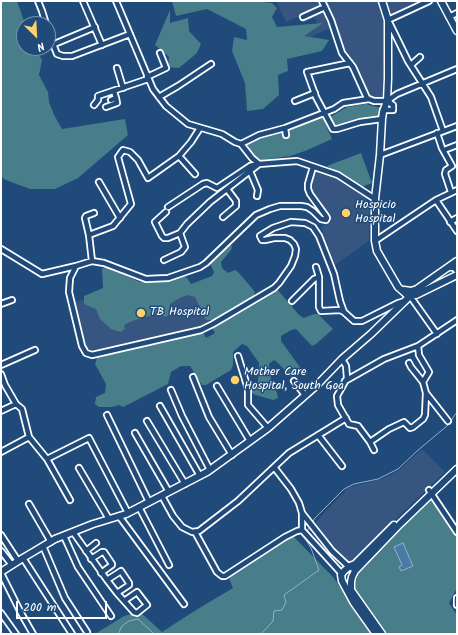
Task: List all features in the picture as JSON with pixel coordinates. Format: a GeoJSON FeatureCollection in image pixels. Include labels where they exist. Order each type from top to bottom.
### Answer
{"type":"FeatureCollection","features":[{"type":"Feature","properties":{"kind":"main road"},"geometry":{"type":"LineString","coordinates":[[382,1],[388,20],[388,101],[383,110],[382,120],[375,199],[375,241],[377,251],[396,284],[408,298]]}},
{"type":"Feature","properties":{"kind":"main road"},"geometry":{"type":"LineString","coordinates":[[441,1],[457,31]]}},
{"type":"Feature","properties":{"kind":"main road"},"geometry":{"type":"LineString","coordinates":[[396,284],[411,292],[457,261]]}},
{"type":"Feature","properties":{"kind":"main road"},"geometry":{"type":"LineString","coordinates":[[1,572],[20,559],[51,542],[73,532],[128,513],[210,470],[268,428],[305,395],[342,358],[371,334],[408,298],[457,274],[454,267],[449,267]]}},
{"type":"Feature","properties":{"kind":"main road"},"geometry":{"type":"LineString","coordinates":[[342,576],[346,581],[354,574],[457,464]]}},
{"type":"Feature","properties":{"kind":"main road"},"geometry":{"type":"LineString","coordinates":[[342,576],[349,567],[355,564],[457,468]]}},
{"type":"Feature","properties":{"kind":"main road"},"geometry":{"type":"LineString","coordinates":[[349,567],[354,569],[354,574],[350,582],[351,590],[382,634]]}},
{"type":"Feature","properties":{"kind":"main road"},"geometry":{"type":"LineString","coordinates":[[342,576],[354,603],[376,634]]}},
{"type":"Feature","properties":{"kind":"street"},"geometry":{"type":"LineString","coordinates":[[38,1],[44,16]]}},
{"type":"Feature","properties":{"kind":"street"},"geometry":{"type":"LineString","coordinates":[[84,1],[102,45]]}},
{"type":"Feature","properties":{"kind":"street"},"geometry":{"type":"LineString","coordinates":[[116,1],[153,89],[166,106],[188,124],[222,134],[241,144],[259,164]]}},
{"type":"Feature","properties":{"kind":"street"},"geometry":{"type":"LineString","coordinates":[[322,1],[331,20],[342,53],[358,76],[367,98],[374,101],[388,101],[397,94],[457,69]]}},
{"type":"Feature","properties":{"kind":"street"},"geometry":{"type":"LineString","coordinates":[[429,1],[388,20],[411,65],[432,97],[443,130]]}},
{"type":"Feature","properties":{"kind":"street"},"geometry":{"type":"LineString","coordinates":[[303,17],[325,7]]}},
{"type":"Feature","properties":{"kind":"street"},"geometry":{"type":"LineString","coordinates":[[449,16],[457,14]]}},
{"type":"Feature","properties":{"kind":"street"},"geometry":{"type":"LineString","coordinates":[[56,43],[95,27]]}},
{"type":"Feature","properties":{"kind":"street"},"geometry":{"type":"LineString","coordinates":[[56,52],[63,56],[72,56],[130,34]]}},
{"type":"Feature","properties":{"kind":"street"},"geometry":{"type":"LineString","coordinates":[[94,105],[98,100],[98,96],[148,78],[166,68],[160,53]]}},
{"type":"Feature","properties":{"kind":"street"},"geometry":{"type":"LineString","coordinates":[[411,65],[420,57]]}},
{"type":"Feature","properties":{"kind":"street"},"geometry":{"type":"LineString","coordinates":[[350,63],[307,72],[315,93],[333,129],[360,122],[382,120]]}},
{"type":"Feature","properties":{"kind":"street"},"geometry":{"type":"LineString","coordinates":[[159,97],[211,64]]}},
{"type":"Feature","properties":{"kind":"street"},"geometry":{"type":"LineString","coordinates":[[117,68],[123,88]]}},
{"type":"Feature","properties":{"kind":"street"},"geometry":{"type":"LineString","coordinates":[[106,107],[117,103],[114,91]]}},
{"type":"Feature","properties":{"kind":"street"},"geometry":{"type":"LineString","coordinates":[[295,101],[315,93]]}},
{"type":"Feature","properties":{"kind":"street"},"geometry":{"type":"LineString","coordinates":[[111,100],[116,98]]}},
{"type":"Feature","properties":{"kind":"street"},"geometry":{"type":"LineString","coordinates":[[241,144],[259,135],[285,128],[343,104],[370,99]]}},
{"type":"Feature","properties":{"kind":"street"},"geometry":{"type":"LineString","coordinates":[[380,155],[457,126]]}},
{"type":"Feature","properties":{"kind":"street"},"geometry":{"type":"LineString","coordinates":[[88,235],[113,226],[131,204],[118,157],[123,150],[130,152],[138,160],[148,178],[179,156],[192,142],[200,128]]}},
{"type":"Feature","properties":{"kind":"street"},"geometry":{"type":"LineString","coordinates":[[285,128],[286,135]]}},
{"type":"Feature","properties":{"kind":"street"},"geometry":{"type":"LineString","coordinates":[[438,132],[444,150],[454,166],[446,170],[445,174],[451,192]]}},
{"type":"Feature","properties":{"kind":"street"},"geometry":{"type":"LineString","coordinates":[[444,150],[457,145]]}},
{"type":"Feature","properties":{"kind":"street"},"geometry":{"type":"LineString","coordinates":[[179,156],[195,174]]}},
{"type":"Feature","properties":{"kind":"street"},"geometry":{"type":"LineString","coordinates":[[259,164],[210,202],[180,233],[168,238],[164,238],[162,236],[155,222],[167,210],[203,184],[208,183],[217,188],[250,166],[259,164],[297,161],[338,175],[375,199]]}},
{"type":"Feature","properties":{"kind":"street"},"geometry":{"type":"LineString","coordinates":[[1,249],[42,274],[92,261],[104,263],[146,279],[168,278],[206,264],[256,215],[270,208],[280,206],[307,207],[321,219],[326,220],[326,216],[308,189],[313,167]]}},
{"type":"Feature","properties":{"kind":"street"},"geometry":{"type":"LineString","coordinates":[[250,171],[257,188],[257,196]]}},
{"type":"Feature","properties":{"kind":"street"},"geometry":{"type":"LineString","coordinates":[[98,182],[120,218]]}},
{"type":"Feature","properties":{"kind":"street"},"geometry":{"type":"LineString","coordinates":[[223,217],[236,206],[236,201],[227,189]]}},
{"type":"Feature","properties":{"kind":"street"},"geometry":{"type":"LineString","coordinates":[[375,241],[436,200],[457,190]]}},
{"type":"Feature","properties":{"kind":"street"},"geometry":{"type":"LineString","coordinates":[[436,200],[457,231]]}},
{"type":"Feature","properties":{"kind":"street"},"geometry":{"type":"LineString","coordinates":[[92,261],[85,218],[86,216],[94,213]]}},
{"type":"Feature","properties":{"kind":"street"},"geometry":{"type":"LineString","coordinates":[[450,222],[457,218]]}},
{"type":"Feature","properties":{"kind":"street"},"geometry":{"type":"LineString","coordinates":[[76,266],[70,278],[69,292],[82,346],[86,353],[92,355],[201,330],[274,288],[292,266],[296,249],[294,244],[285,238],[262,240],[260,236],[273,228],[291,222],[305,223],[313,227],[319,236],[334,274],[344,312]]}},
{"type":"Feature","properties":{"kind":"street"},"geometry":{"type":"LineString","coordinates":[[164,260],[181,252],[185,248],[180,233]]}},
{"type":"Feature","properties":{"kind":"street"},"geometry":{"type":"LineString","coordinates":[[316,267],[319,277],[320,307],[322,311],[340,310],[354,321],[362,321],[408,298],[437,334]]}},
{"type":"Feature","properties":{"kind":"street"},"geometry":{"type":"LineString","coordinates":[[292,301],[314,279],[319,277]]}},
{"type":"Feature","properties":{"kind":"street"},"geometry":{"type":"LineString","coordinates":[[1,304],[12,300]]}},
{"type":"Feature","properties":{"kind":"street"},"geometry":{"type":"LineString","coordinates":[[345,381],[384,359],[418,346],[457,320]]}},
{"type":"Feature","properties":{"kind":"street"},"geometry":{"type":"LineString","coordinates":[[418,346],[419,355],[429,372],[423,382]]}},
{"type":"Feature","properties":{"kind":"street"},"geometry":{"type":"LineString","coordinates":[[1,365],[35,350]]}},
{"type":"Feature","properties":{"kind":"street"},"geometry":{"type":"LineString","coordinates":[[238,356],[248,389],[248,405],[268,428]]}},
{"type":"Feature","properties":{"kind":"street"},"geometry":{"type":"LineString","coordinates":[[342,358],[347,370],[345,381],[339,392],[337,401],[338,405],[349,424],[358,426],[374,450]]}},
{"type":"Feature","properties":{"kind":"street"},"geometry":{"type":"LineString","coordinates":[[370,442],[389,429],[402,423],[406,423],[410,428],[417,424],[425,415],[426,393],[423,382],[410,367],[409,363]]}},
{"type":"Feature","properties":{"kind":"street"},"geometry":{"type":"LineString","coordinates":[[1,374],[5,385],[16,404],[22,409],[29,437],[47,460],[70,500]]}},
{"type":"Feature","properties":{"kind":"street"},"geometry":{"type":"LineString","coordinates":[[193,377],[209,417],[232,455]]}},
{"type":"Feature","properties":{"kind":"street"},"geometry":{"type":"LineString","coordinates":[[294,380],[305,395]]}},
{"type":"Feature","properties":{"kind":"street"},"geometry":{"type":"LineString","coordinates":[[217,386],[250,441]]}},
{"type":"Feature","properties":{"kind":"street"},"geometry":{"type":"LineString","coordinates":[[172,390],[182,416],[210,470]]}},
{"type":"Feature","properties":{"kind":"street"},"geometry":{"type":"LineString","coordinates":[[426,393],[448,421]]}},
{"type":"Feature","properties":{"kind":"street"},"geometry":{"type":"LineString","coordinates":[[1,411],[16,404]]}},
{"type":"Feature","properties":{"kind":"street"},"geometry":{"type":"LineString","coordinates":[[160,406],[200,476]]}},
{"type":"Feature","properties":{"kind":"street"},"geometry":{"type":"LineString","coordinates":[[107,415],[149,502]]}},
{"type":"Feature","properties":{"kind":"street"},"geometry":{"type":"LineString","coordinates":[[162,496],[178,524],[185,530],[195,532],[205,528],[256,486],[289,453],[346,418]]}},
{"type":"Feature","properties":{"kind":"street"},"geometry":{"type":"LineString","coordinates":[[147,421],[185,484]]}},
{"type":"Feature","properties":{"kind":"street"},"geometry":{"type":"LineString","coordinates":[[135,433],[169,492]]}},
{"type":"Feature","properties":{"kind":"street"},"geometry":{"type":"LineString","coordinates":[[318,435],[342,466]]}},
{"type":"Feature","properties":{"kind":"street"},"geometry":{"type":"LineString","coordinates":[[1,452],[29,437]]}},
{"type":"Feature","properties":{"kind":"street"},"geometry":{"type":"LineString","coordinates":[[47,460],[89,438],[128,513]]}},
{"type":"Feature","properties":{"kind":"street"},"geometry":{"type":"LineString","coordinates":[[274,467],[299,503],[302,513],[304,533]]}},
{"type":"Feature","properties":{"kind":"street"},"geometry":{"type":"LineString","coordinates":[[79,468],[109,519]]}},
{"type":"Feature","properties":{"kind":"street"},"geometry":{"type":"LineString","coordinates":[[430,492],[457,532]]}},
{"type":"Feature","properties":{"kind":"street"},"geometry":{"type":"LineString","coordinates":[[29,504],[51,542]]}},
{"type":"Feature","properties":{"kind":"street"},"geometry":{"type":"LineString","coordinates":[[139,507],[169,565]]}},
{"type":"Feature","properties":{"kind":"street"},"geometry":{"type":"LineString","coordinates":[[302,513],[332,552],[349,567]]}},
{"type":"Feature","properties":{"kind":"street"},"geometry":{"type":"LineString","coordinates":[[119,516],[184,604]]}},
{"type":"Feature","properties":{"kind":"street"},"geometry":{"type":"LineString","coordinates":[[195,532],[217,572],[222,576],[225,576],[285,537],[297,531],[304,533],[342,576]]}},
{"type":"Feature","properties":{"kind":"street"},"geometry":{"type":"LineString","coordinates":[[73,532],[101,573],[117,593],[135,614],[147,605],[138,592],[124,601]]}},
{"type":"Feature","properties":{"kind":"street"},"geometry":{"type":"LineString","coordinates":[[1,535],[20,559],[72,634]]}},
{"type":"Feature","properties":{"kind":"street"},"geometry":{"type":"LineString","coordinates":[[64,536],[78,566],[111,616]]}},
{"type":"Feature","properties":{"kind":"street"},"geometry":{"type":"LineString","coordinates":[[86,550],[96,543]]}},
{"type":"Feature","properties":{"kind":"street"},"geometry":{"type":"LineString","coordinates":[[43,546],[65,598],[87,632]]}},
{"type":"Feature","properties":{"kind":"street"},"geometry":{"type":"LineString","coordinates":[[1,551],[12,565]]}},
{"type":"Feature","properties":{"kind":"street"},"geometry":{"type":"LineString","coordinates":[[92,559],[104,552],[112,564],[101,573]]}},
{"type":"Feature","properties":{"kind":"street"},"geometry":{"type":"LineString","coordinates":[[107,580],[121,571],[129,582],[129,585],[117,593]]}},
{"type":"Feature","properties":{"kind":"street"},"geometry":{"type":"LineString","coordinates":[[1,572],[20,613],[33,634]]}},
{"type":"Feature","properties":{"kind":"street"},"geometry":{"type":"LineString","coordinates":[[457,598],[457,604]]}},
{"type":"Feature","properties":{"kind":"street"},"geometry":{"type":"LineString","coordinates":[[1,613],[16,634]]}},
{"type":"Feature","properties":{"kind":"shaded area"},"geometry":{"type":"Polygon","coordinates":[[[276,1],[318,1],[330,28],[306,39],[303,32],[318,25],[315,18],[304,22],[300,16],[286,22],[276,1]]]}},
{"type":"Feature","properties":{"kind":"shaded area"},"geometry":{"type":"Polygon","coordinates":[[[325,1],[379,1],[384,23],[383,100],[372,100],[369,97],[363,78],[353,62],[343,51],[333,17],[325,1]]]}},
{"type":"Feature","properties":{"kind":"shaded area"},"geometry":{"type":"Polygon","coordinates":[[[385,1],[425,1],[390,17],[385,1]]]}},
{"type":"Feature","properties":{"kind":"shaded area","name":"Hospicio Hospital"},"geometry":{"type":"Polygon","coordinates":[[[316,170],[330,174],[365,196],[369,205],[369,241],[335,265],[321,227],[328,223],[329,219],[310,195],[308,185],[312,173],[316,170]]]}},
{"type":"Feature","properties":{"kind":"shaded area","name":"TB Hospital"},"geometry":{"type":"Polygon","coordinates":[[[185,274],[211,323],[103,351],[90,351],[84,347],[74,302],[143,287],[185,274]]]}},
{"type":"Feature","properties":{"kind":"shaded area"},"geometry":{"type":"Polygon","coordinates":[[[422,449],[445,472],[353,560],[349,562],[346,561],[313,525],[348,488],[384,478],[398,471],[422,449]]]}},
{"type":"Feature","properties":{"kind":"shaded area"},"geometry":{"type":"Polygon","coordinates":[[[403,543],[413,566],[401,571],[399,567],[402,565],[394,547],[403,543]]]}},
{"type":"Feature","properties":{"kind":"green space"},"geometry":{"type":"Polygon","coordinates":[[[1,1],[17,1],[22,16],[16,16],[16,56],[40,56],[42,60],[39,75],[48,92],[49,102],[54,115],[62,129],[125,119],[128,135],[78,178],[55,189],[30,189],[1,177],[1,1]]]}},
{"type":"Feature","properties":{"kind":"green space"},"geometry":{"type":"Polygon","coordinates":[[[172,1],[255,1],[272,3],[277,8],[272,17],[277,27],[323,23],[304,36],[329,40],[322,51],[287,59],[288,71],[278,75],[279,95],[263,109],[247,111],[245,83],[232,51],[234,37],[247,40],[246,29],[207,9],[176,16],[172,1]]]}},
{"type":"Feature","properties":{"kind":"green space"},"geometry":{"type":"Polygon","coordinates":[[[170,10],[170,23],[188,18],[189,31],[201,44],[197,53],[179,68],[168,67],[169,57],[155,45],[170,10]]]}},
{"type":"Feature","properties":{"kind":"green space"},"geometry":{"type":"Polygon","coordinates":[[[366,104],[381,108],[379,116],[344,124],[335,128],[330,117],[347,107],[366,104]]]}},
{"type":"Feature","properties":{"kind":"green space"},"geometry":{"type":"Polygon","coordinates":[[[322,116],[332,139],[305,151],[290,156],[259,160],[247,147],[251,141],[289,131],[322,116]]]}},
{"type":"Feature","properties":{"kind":"green space"},"geometry":{"type":"Polygon","coordinates":[[[361,153],[372,183],[359,188],[327,166],[361,153]]]}},
{"type":"Feature","properties":{"kind":"green space"},"geometry":{"type":"Polygon","coordinates":[[[229,244],[232,246],[231,250],[221,262],[222,268],[228,273],[235,270],[255,292],[253,297],[215,320],[206,320],[195,297],[187,295],[170,304],[169,315],[165,317],[159,313],[132,321],[124,325],[125,329],[121,332],[111,329],[100,319],[96,309],[84,304],[84,296],[103,288],[102,268],[108,268],[140,282],[167,280],[183,276],[187,278],[191,284],[212,276],[214,272],[210,263],[229,244]]]}},
{"type":"Feature","properties":{"kind":"green space"},"geometry":{"type":"Polygon","coordinates":[[[277,289],[299,315],[304,318],[318,314],[333,329],[312,346],[296,329],[291,330],[281,336],[281,341],[302,370],[291,377],[274,360],[269,364],[271,380],[278,398],[273,400],[251,393],[252,385],[258,382],[259,363],[247,346],[242,344],[233,352],[233,365],[231,370],[206,385],[202,385],[190,366],[181,366],[171,372],[168,384],[123,407],[119,405],[112,407],[99,407],[95,404],[96,397],[105,393],[106,384],[95,364],[97,358],[203,332],[206,338],[215,333],[212,328],[277,289]]]}},
{"type":"Feature","properties":{"kind":"green space"},"geometry":{"type":"Polygon","coordinates":[[[431,497],[457,536],[457,588],[449,603],[457,615],[457,634],[386,634],[355,589],[356,581],[360,570],[431,497]]]}},
{"type":"Feature","properties":{"kind":"green space"},"geometry":{"type":"Polygon","coordinates":[[[293,536],[333,577],[372,634],[95,634],[124,616],[140,612],[162,632],[233,588],[228,576],[293,536]]]}},
{"type":"Feature","properties":{"kind":"waterway"},"geometry":{"type":"LineString","coordinates":[[312,523],[315,518],[344,489],[354,484],[378,479],[398,469],[448,425],[457,412]]}},
{"type":"Feature","properties":{"kind":"waterway"},"geometry":{"type":"LineString","coordinates":[[307,532],[310,526]]}},
{"type":"Feature","properties":{"kind":"waterway"},"geometry":{"type":"LineString","coordinates":[[261,634],[273,621],[274,611],[282,610],[286,602],[284,595],[319,570],[311,548],[304,537],[305,535]]}},
{"type":"Feature","properties":{"kind":"waterway"},"geometry":{"type":"LineString","coordinates":[[118,634],[122,626],[129,621],[138,619],[154,634]]}},
{"type":"Feature","properties":{"kind":"place","name":"Hospicio Hospital"},"geometry":{"type":"Point","coordinates":[346,213]}},
{"type":"Feature","properties":{"kind":"place","name":"TB Hospital"},"geometry":{"type":"Point","coordinates":[141,313]}},
{"type":"Feature","properties":{"kind":"place","name":"Mother Care Hospital, South Goa"},"geometry":{"type":"Point","coordinates":[235,380]}}]}
